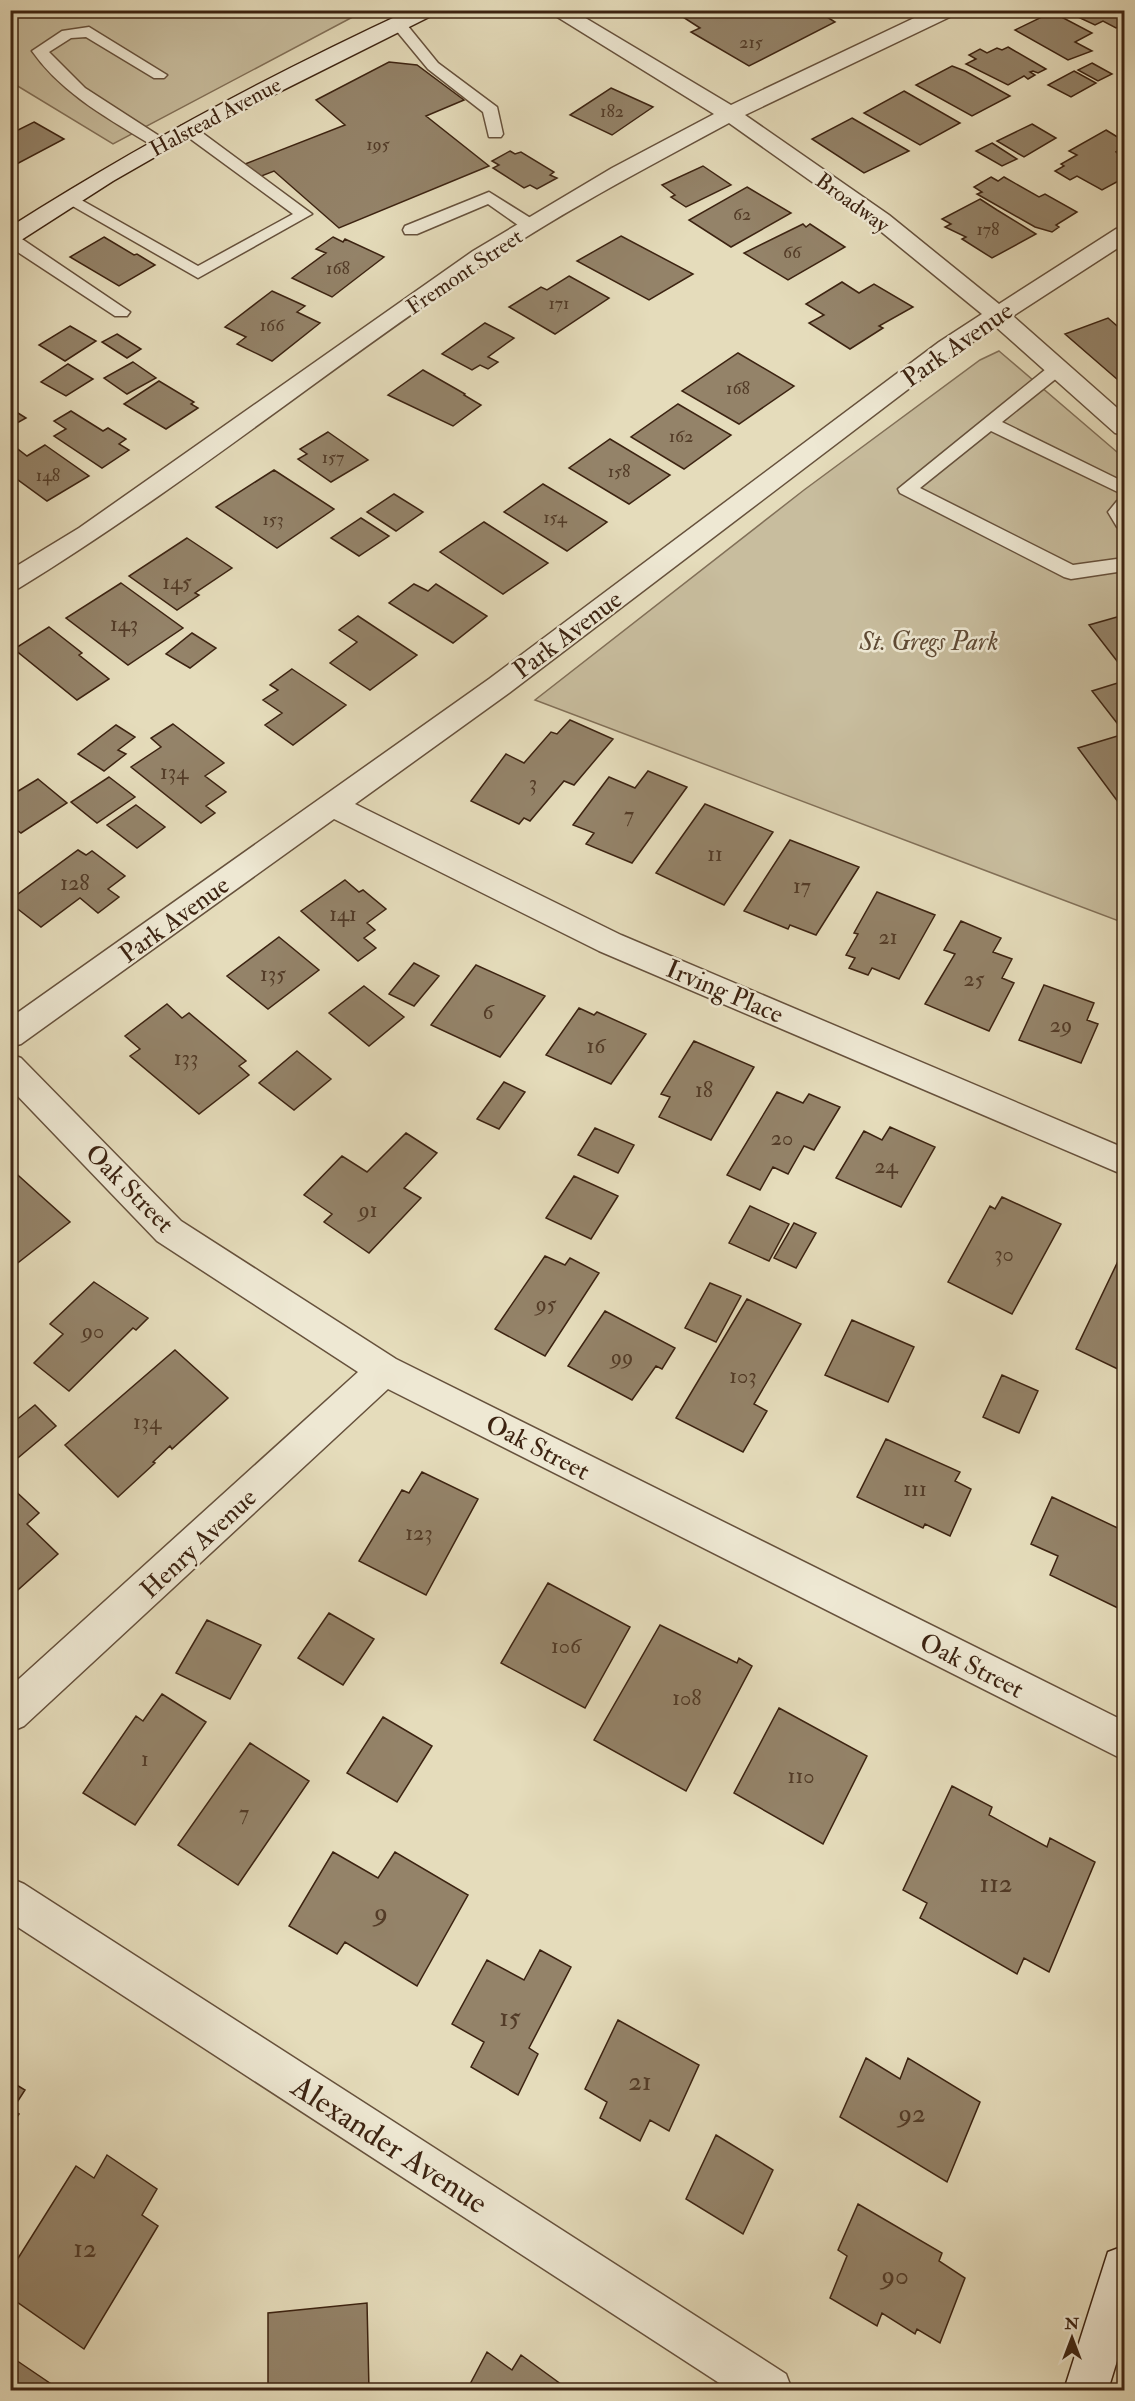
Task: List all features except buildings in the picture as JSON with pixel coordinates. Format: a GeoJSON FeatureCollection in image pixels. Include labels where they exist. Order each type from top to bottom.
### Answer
{"type":"FeatureCollection","features":[{"type":"Feature","properties":{"kind":"street","name":"Halstead Avenue"},"geometry":{"type":"LineString","coordinates":[[10,238],[187,129],[428,10]]}},
{"type":"Feature","properties":{"kind":"street","name":"Broadway"},"geometry":{"type":"LineString","coordinates":[[556,10],[627,49],[776,146],[924,253],[998,314],[1057,369],[1125,427]]}},
{"type":"Feature","properties":{"kind":"street","name":"Fremont Street"},"geometry":{"type":"LineString","coordinates":[[10,582],[88,534],[481,256],[620,173],[728,115],[939,12]]}},
{"type":"Feature","properties":{"kind":"street","name":"Park Avenue"},"geometry":{"type":"LineString","coordinates":[[10,1035],[499,686],[948,346],[1125,234]]}},
{"type":"Feature","properties":{"kind":"street","name":"Irving Place"},"geometry":{"type":"LineString","coordinates":[[332,805],[610,943],[1125,1162]]}},
{"type":"Feature","properties":{"kind":"street","name":"Oak Street"},"geometry":{"type":"LineString","coordinates":[[10,1067],[169,1231],[384,1370],[1125,1741]]}},
{"type":"Feature","properties":{"kind":"street","name":"Henry Avenue"},"geometry":{"type":"LineString","coordinates":[[10,1713],[384,1370]]}},
{"type":"Feature","properties":{"kind":"street","name":"Alexander Avenue"},"geometry":{"type":"LineString","coordinates":[[10,1898],[770,2391]]}},
{"type":"Feature","properties":{"kind":"street"},"geometry":{"type":"LineString","coordinates":[[1086,2391],[1125,2268]]}},
{"type":"Feature","properties":{"kind":"lane"},"geometry":{"type":"LineString","coordinates":[[398,23],[433,66],[491,110],[495,134]]}},
{"type":"Feature","properties":{"kind":"lane"},"geometry":{"type":"LineString","coordinates":[[159,75],[89,32],[67,34],[40,51],[52,69],[90,99],[161,144]]}},
{"type":"Feature","properties":{"kind":"lane"},"geometry":{"type":"LineString","coordinates":[[70,200],[198,273],[304,214],[187,129]]}},
{"type":"Feature","properties":{"kind":"lane"},"geometry":{"type":"LineString","coordinates":[[411,230],[489,197],[531,226]]}},
{"type":"Feature","properties":{"kind":"lane"},"geometry":{"type":"LineString","coordinates":[[10,238],[121,312]]}},
{"type":"Feature","properties":{"kind":"lane"},"geometry":{"type":"LineString","coordinates":[[1057,369],[907,489],[1071,572],[1125,565]]}},
{"type":"Feature","properties":{"kind":"lane"},"geometry":{"type":"LineString","coordinates":[[990,423],[1125,489]]}},
{"type":"Feature","properties":{"kind":"lane"},"geometry":{"type":"LineString","coordinates":[[1125,505],[1117,513],[1125,523]]}},
{"type":"Feature","properties":{"kind":"green space"},"geometry":{"type":"Polygon","coordinates":[[[10,11],[364,11],[113,144],[11,82],[10,11]]]}},
{"type":"Feature","properties":{"kind":"green space","name":"St. Gregs Park"},"geometry":{"type":"Polygon","coordinates":[[[999,351],[1124,458],[1124,923],[535,700],[804,490],[980,360],[999,351]]]}}]}
